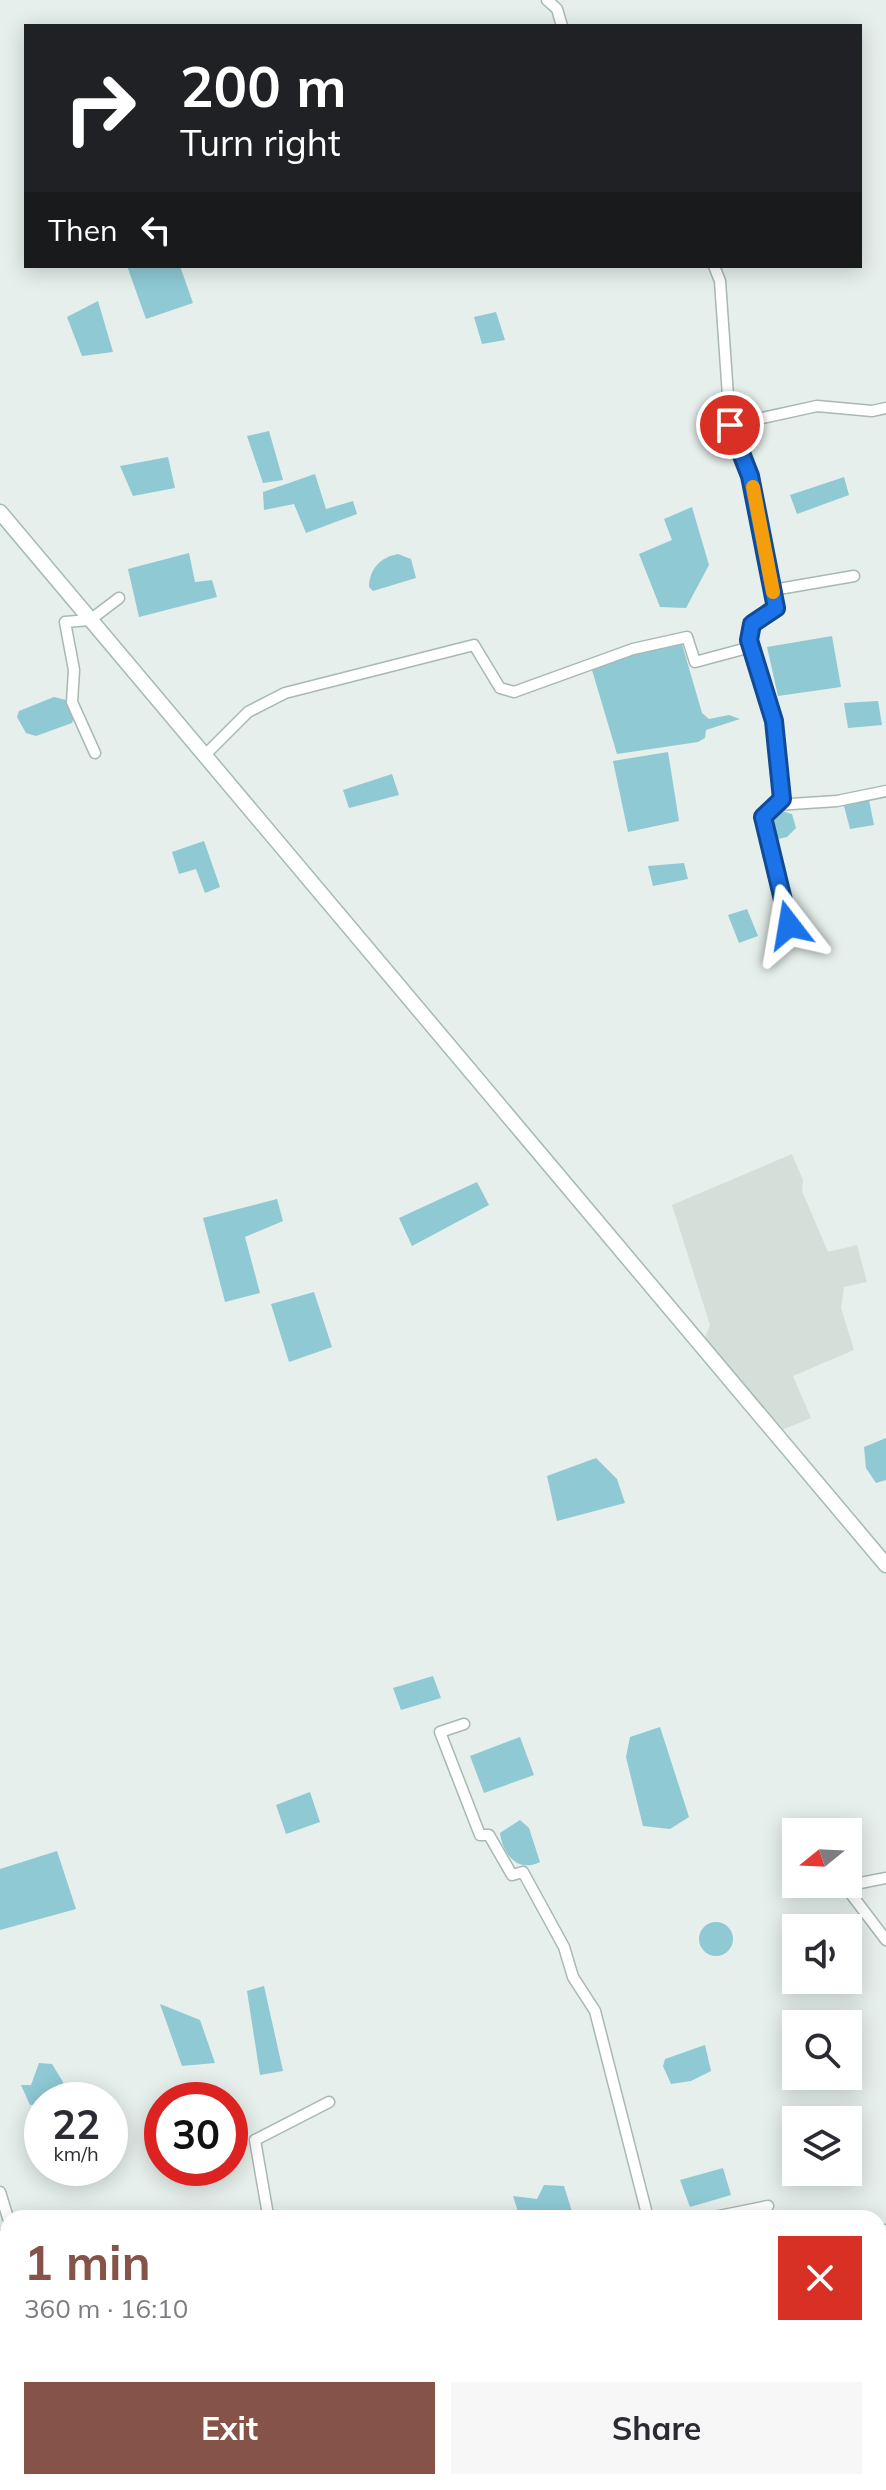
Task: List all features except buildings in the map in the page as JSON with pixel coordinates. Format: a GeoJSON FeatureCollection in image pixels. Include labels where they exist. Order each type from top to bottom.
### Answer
{"type":"FeatureCollection","features":[{"type":"Feature","properties":{"kind":"street"},"geometry":{"type":"LineString","coordinates":[[547,0],[557,9],[561,24]]}},
{"type":"Feature","properties":{"kind":"street"},"geometry":{"type":"LineString","coordinates":[[715,268],[720,281],[730,425],[750,476],[776,608],[752,624],[751,647],[774,721],[782,799],[763,817],[789,925]]}},
{"type":"Feature","properties":{"kind":"street"},"geometry":{"type":"LineString","coordinates":[[730,425],[817,406],[872,411],[886,408]]}},
{"type":"Feature","properties":{"kind":"street"},"geometry":{"type":"LineString","coordinates":[[0,512],[886,1565]]}},
{"type":"Feature","properties":{"kind":"street"},"geometry":{"type":"LineString","coordinates":[[773,590],[854,576]]}},
{"type":"Feature","properties":{"kind":"street"},"geometry":{"type":"LineString","coordinates":[[95,753],[72,702],[74,670],[65,622],[90,620],[119,598]]}},
{"type":"Feature","properties":{"kind":"street"},"geometry":{"type":"LineString","coordinates":[[204,756],[248,712],[274,698],[345,675],[474,645],[500,688],[514,692],[633,649],[687,637],[695,662],[751,647]]}},
{"type":"Feature","properties":{"kind":"street"},"geometry":{"type":"LineString","coordinates":[[776,805],[837,801],[886,791]]}},
{"type":"Feature","properties":{"kind":"street"},"geometry":{"type":"LineString","coordinates":[[464,1724],[440,1732],[480,1835],[489,1835],[512,1875],[523,1872],[564,1947],[573,1977],[595,2011],[646,2210]]}},
{"type":"Feature","properties":{"kind":"street"},"geometry":{"type":"LineString","coordinates":[[886,1878],[845,1886],[886,1940]]}},
{"type":"Feature","properties":{"kind":"street"},"geometry":{"type":"LineString","coordinates":[[267,2210],[255,2140],[329,2102]]}},
{"type":"Feature","properties":{"kind":"street"},"geometry":{"type":"LineString","coordinates":[[748,2210],[768,2206]]}},
{"type":"Feature","properties":{"kind":"shaded area"},"geometry":{"type":"Polygon","coordinates":[[[792,1154],[803,1180],[802,1191],[828,1252],[857,1245],[867,1282],[844,1287],[841,1308],[854,1350],[793,1376],[811,1418],[782,1430],[705,1338],[710,1325],[672,1205],[792,1154]]]}},
{"type":"Feature","properties":{"kind":"water"},"geometry":{"type":"Polygon","coordinates":[[[128,268],[181,268],[193,303],[146,319],[128,268]]]}},
{"type":"Feature","properties":{"kind":"water"},"geometry":{"type":"Polygon","coordinates":[[[98,301],[113,352],[82,356],[67,317],[98,301]]]}},
{"type":"Feature","properties":{"kind":"water"},"geometry":{"type":"Polygon","coordinates":[[[496,312],[505,340],[482,344],[474,317],[496,312]]]}},
{"type":"Feature","properties":{"kind":"water"},"geometry":{"type":"Polygon","coordinates":[[[269,431],[283,480],[263,483],[247,436],[269,431]]]}},
{"type":"Feature","properties":{"kind":"water"},"geometry":{"type":"Polygon","coordinates":[[[168,457],[175,488],[133,496],[120,466],[168,457]]]}},
{"type":"Feature","properties":{"kind":"water"},"geometry":{"type":"Polygon","coordinates":[[[315,474],[326,509],[353,501],[357,514],[306,533],[294,504],[264,510],[263,492],[315,474]]]}},
{"type":"Feature","properties":{"kind":"water"},"geometry":{"type":"Polygon","coordinates":[[[844,477],[849,495],[797,514],[790,495],[844,477]]]}},
{"type":"Feature","properties":{"kind":"water"},"geometry":{"type":"Polygon","coordinates":[[[692,507],[709,565],[686,608],[660,607],[639,554],[672,540],[664,519],[692,507]]]}},
{"type":"Feature","properties":{"kind":"water"},"geometry":{"type":"Polygon","coordinates":[[[189,553],[195,582],[212,580],[217,597],[139,617],[128,569],[189,553]]]}},
{"type":"Feature","properties":{"kind":"water"},"geometry":{"type":"Polygon","coordinates":[[[398,554],[411,559],[416,578],[373,591],[369,587],[374,569],[381,561],[398,554]]]}},
{"type":"Feature","properties":{"kind":"water"},"geometry":{"type":"Polygon","coordinates":[[[832,636],[841,687],[778,696],[767,647],[832,636]]]}},
{"type":"Feature","properties":{"kind":"water"},"geometry":{"type":"Polygon","coordinates":[[[682,644],[702,713],[709,719],[729,715],[740,719],[706,730],[705,738],[698,742],[617,754],[592,670],[622,657],[682,644]]]}},
{"type":"Feature","properties":{"kind":"water"},"geometry":{"type":"Polygon","coordinates":[[[54,697],[66,700],[74,717],[72,723],[36,736],[26,733],[17,717],[19,711],[54,697]]]}},
{"type":"Feature","properties":{"kind":"water"},"geometry":{"type":"Polygon","coordinates":[[[878,701],[882,725],[848,728],[844,703],[878,701]]]}},
{"type":"Feature","properties":{"kind":"water"},"geometry":{"type":"Polygon","coordinates":[[[668,752],[679,821],[628,832],[613,761],[668,752]]]}},
{"type":"Feature","properties":{"kind":"water"},"geometry":{"type":"Polygon","coordinates":[[[392,774],[399,795],[349,808],[343,790],[392,774]]]}},
{"type":"Feature","properties":{"kind":"water"},"geometry":{"type":"Polygon","coordinates":[[[869,800],[874,825],[850,829],[844,806],[869,800]]]}},
{"type":"Feature","properties":{"kind":"water"},"geometry":{"type":"Polygon","coordinates":[[[779,810],[792,814],[796,828],[787,837],[774,840],[767,819],[779,810]]]}},
{"type":"Feature","properties":{"kind":"water"},"geometry":{"type":"Polygon","coordinates":[[[204,841],[220,887],[205,893],[196,869],[179,874],[172,852],[204,841]]]}},
{"type":"Feature","properties":{"kind":"water"},"geometry":{"type":"Polygon","coordinates":[[[684,863],[688,879],[653,886],[648,866],[684,863]]]}},
{"type":"Feature","properties":{"kind":"water"},"geometry":{"type":"Polygon","coordinates":[[[747,909],[758,936],[739,943],[728,915],[747,909]]]}},
{"type":"Feature","properties":{"kind":"water"},"geometry":{"type":"Polygon","coordinates":[[[477,1182],[489,1205],[412,1246],[399,1218],[477,1182]]]}},
{"type":"Feature","properties":{"kind":"water"},"geometry":{"type":"Polygon","coordinates":[[[277,1199],[283,1221],[245,1237],[260,1293],[225,1302],[203,1218],[277,1199]]]}},
{"type":"Feature","properties":{"kind":"water"},"geometry":{"type":"Polygon","coordinates":[[[314,1292],[332,1347],[289,1362],[271,1304],[314,1292]]]}},
{"type":"Feature","properties":{"kind":"water"},"geometry":{"type":"Polygon","coordinates":[[[886,1438],[886,1480],[876,1483],[866,1468],[864,1447],[886,1438]]]}},
{"type":"Feature","properties":{"kind":"water"},"geometry":{"type":"Polygon","coordinates":[[[596,1458],[617,1479],[625,1503],[557,1521],[547,1476],[596,1458]]]}},
{"type":"Feature","properties":{"kind":"water"},"geometry":{"type":"Polygon","coordinates":[[[433,1676],[441,1698],[401,1710],[393,1688],[433,1676]]]}},
{"type":"Feature","properties":{"kind":"water"},"geometry":{"type":"Polygon","coordinates":[[[660,1727],[689,1817],[670,1829],[643,1826],[626,1757],[630,1737],[660,1727]]]}},
{"type":"Feature","properties":{"kind":"water"},"geometry":{"type":"Polygon","coordinates":[[[520,1737],[534,1775],[484,1793],[470,1756],[520,1737]]]}},
{"type":"Feature","properties":{"kind":"water"},"geometry":{"type":"Polygon","coordinates":[[[310,1792],[320,1822],[286,1834],[276,1805],[310,1792]]]}},
{"type":"Feature","properties":{"kind":"water"},"geometry":{"type":"Polygon","coordinates":[[[520,1820],[529,1828],[540,1862],[532,1865],[513,1860],[502,1841],[500,1833],[520,1820]]]}},
{"type":"Feature","properties":{"kind":"water"},"geometry":{"type":"Polygon","coordinates":[[[57,1851],[76,1909],[0,1930],[0,1869],[57,1851]]]}},
{"type":"Feature","properties":{"kind":"water"},"geometry":{"type":"Polygon","coordinates":[[[716,1922],[728,1927],[733,1939],[728,1951],[716,1956],[704,1951],[699,1939],[704,1927],[716,1922]]]}},
{"type":"Feature","properties":{"kind":"water"},"geometry":{"type":"Polygon","coordinates":[[[264,1986],[283,2071],[260,2075],[247,1991],[264,1986]]]}},
{"type":"Feature","properties":{"kind":"water"},"geometry":{"type":"Polygon","coordinates":[[[160,2004],[200,2020],[215,2063],[182,2066],[160,2004]]]}},
{"type":"Feature","properties":{"kind":"water"},"geometry":{"type":"Polygon","coordinates":[[[705,2045],[711,2071],[691,2081],[671,2084],[663,2066],[665,2059],[705,2045]]]}},
{"type":"Feature","properties":{"kind":"water"},"geometry":{"type":"Polygon","coordinates":[[[39,2063],[52,2064],[63,2082],[32,2082],[39,2063]]]}},
{"type":"Feature","properties":{"kind":"water"},"geometry":{"type":"Polygon","coordinates":[[[723,2168],[731,2195],[690,2207],[680,2180],[723,2168]]]}},
{"type":"Feature","properties":{"kind":"water"},"geometry":{"type":"Polygon","coordinates":[[[544,2185],[564,2186],[572,2210],[517,2210],[513,2196],[537,2199],[544,2185]]]}},
{"type":"Feature","properties":{"kind":"slow traffic"},"geometry":{"type":"LineString","coordinates":[[753,487],[773,592]]}},
{"type":"Feature","properties":{"kind":"route"},"geometry":{"type":"LineString","coordinates":[[730,425],[750,476],[776,608],[752,624],[749,640],[774,721],[782,799],[763,817],[789,925]]}}]}
